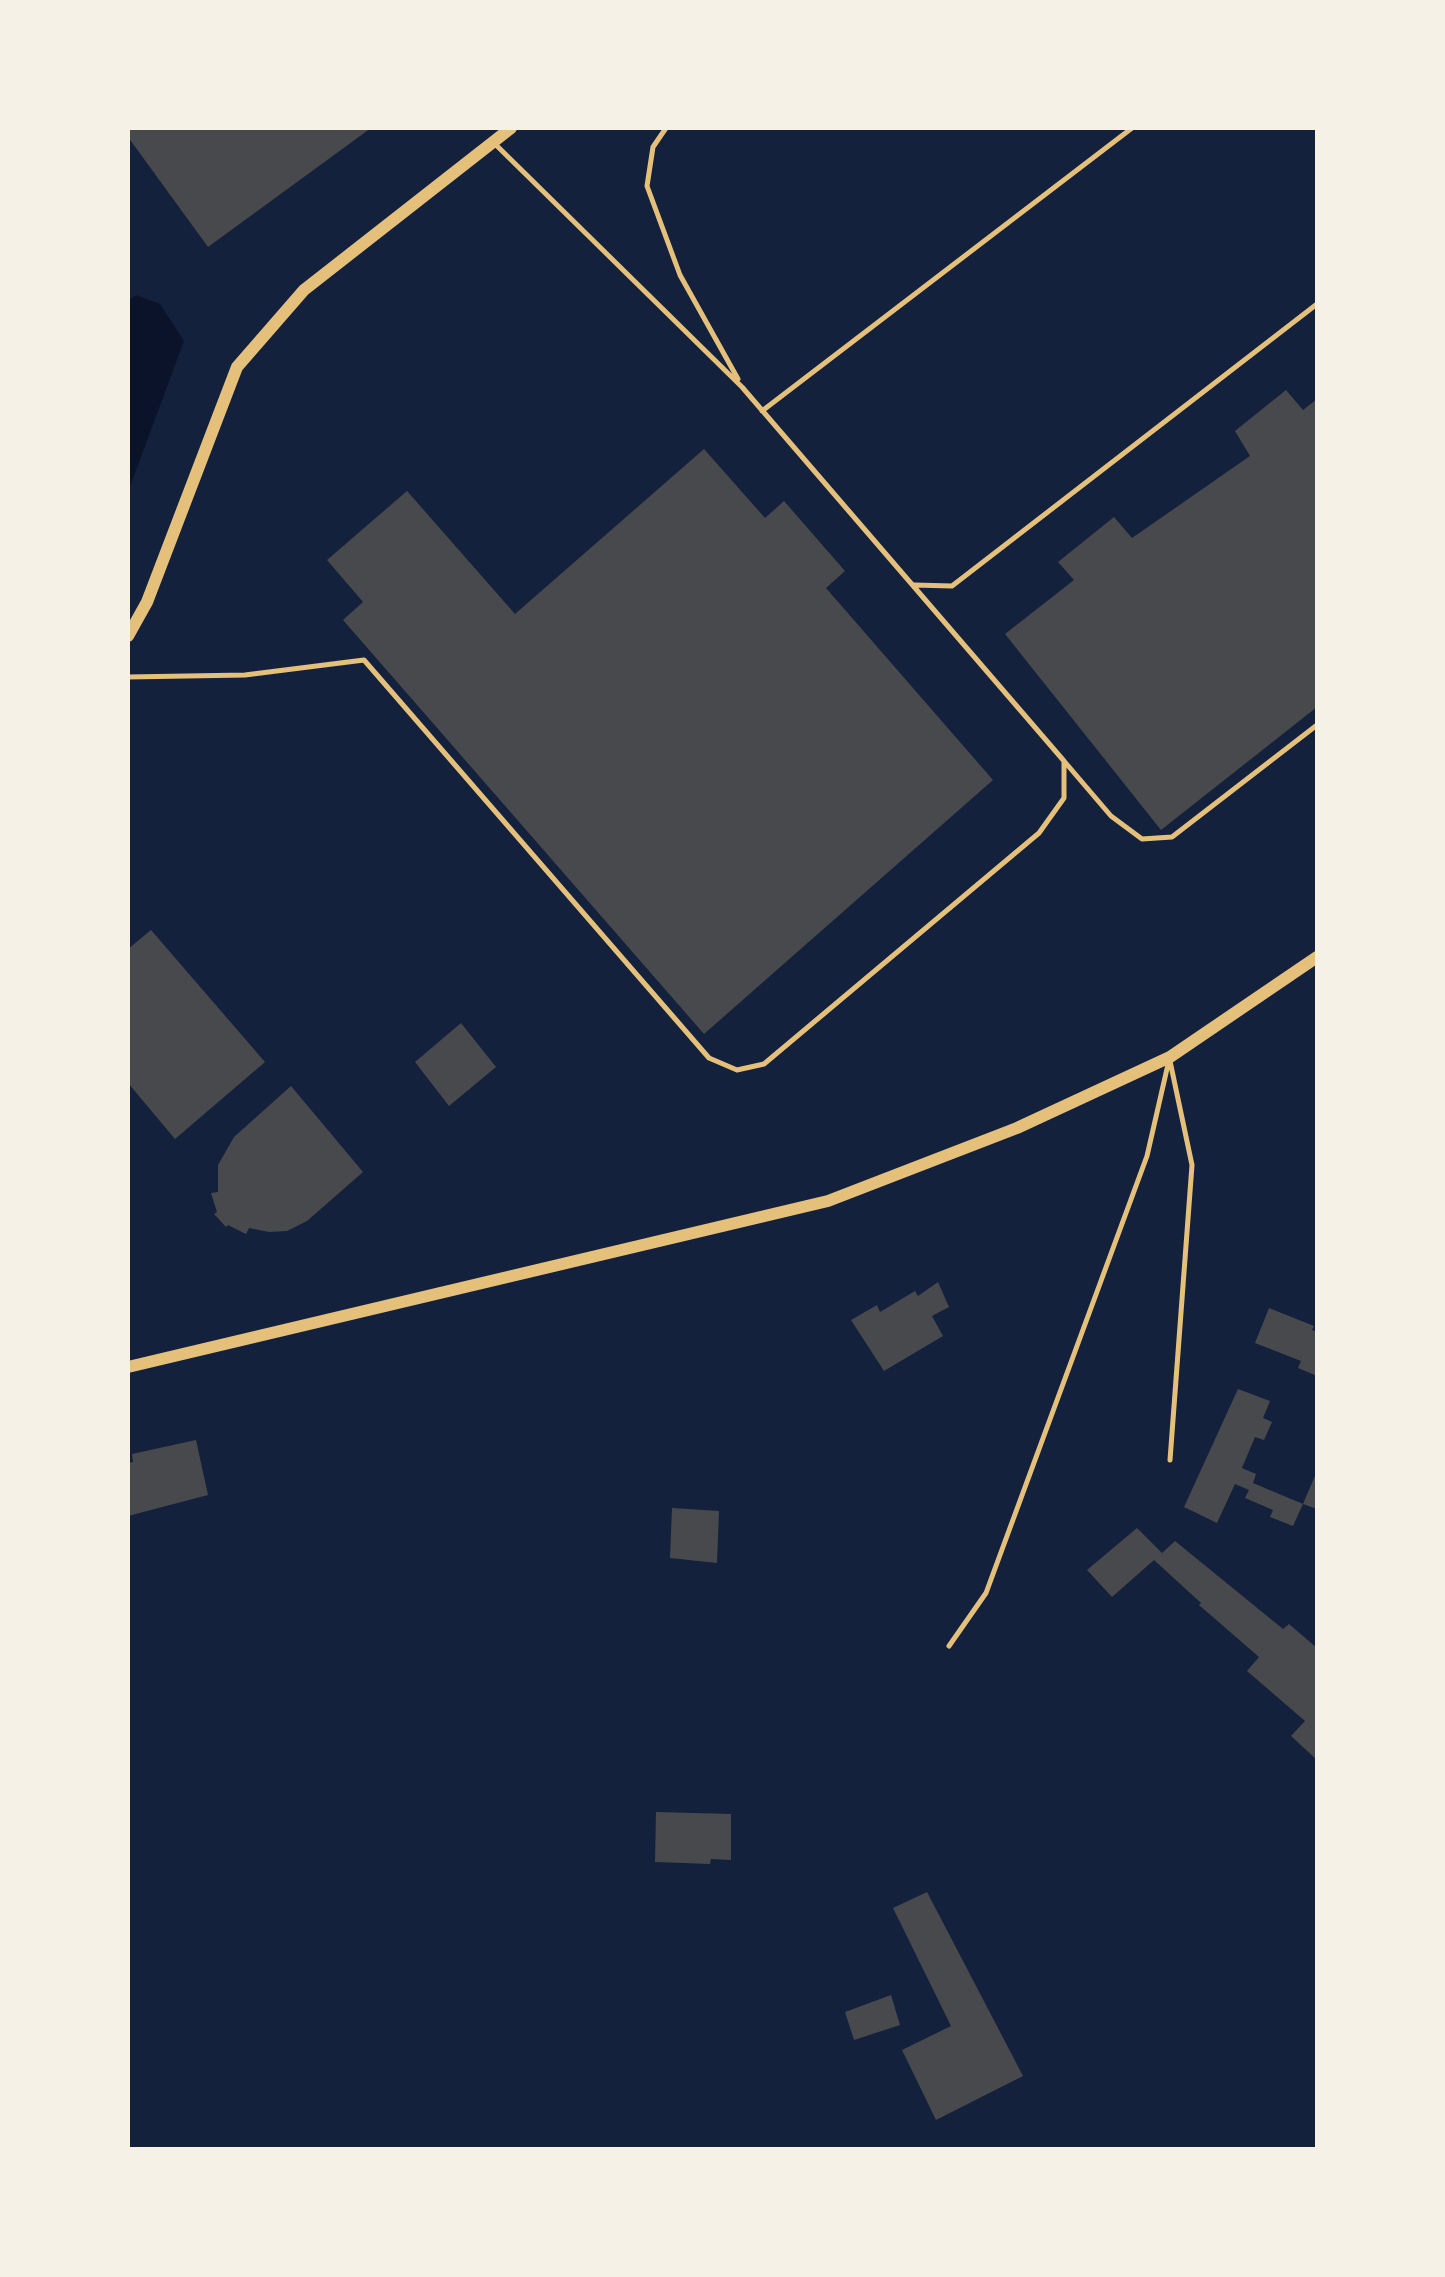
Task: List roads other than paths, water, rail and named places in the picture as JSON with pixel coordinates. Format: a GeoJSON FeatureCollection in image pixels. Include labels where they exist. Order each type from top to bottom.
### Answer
{"type":"FeatureCollection","features":[{"type":"Feature","properties":{"kind":"street"},"geometry":{"type":"LineString","coordinates":[[128,636],[147,602],[237,367],[304,290],[511,128]]}},
{"type":"Feature","properties":{"kind":"street"},"geometry":{"type":"LineString","coordinates":[[128,1367],[828,1201],[1017,1128],[1170,1057],[1317,957]]}},
{"type":"Feature","properties":{"kind":"lane"},"geometry":{"type":"LineString","coordinates":[[666,128],[653,147],[646,186],[680,275],[742,387]]}},
{"type":"Feature","properties":{"kind":"lane"},"geometry":{"type":"LineString","coordinates":[[762,411],[1132,128]]}},
{"type":"Feature","properties":{"kind":"lane"},"geometry":{"type":"LineString","coordinates":[[493,142],[742,387],[1111,816],[1142,839],[1172,837],[1317,725]]}},
{"type":"Feature","properties":{"kind":"lane"},"geometry":{"type":"LineString","coordinates":[[914,585],[951,586],[1317,304]]}},
{"type":"Feature","properties":{"kind":"lane"},"geometry":{"type":"LineString","coordinates":[[128,677],[245,676],[364,660],[709,1058],[737,1070],[764,1064],[1039,833],[1064,799],[1063,761]]}},
{"type":"Feature","properties":{"kind":"lane"},"geometry":{"type":"LineString","coordinates":[[1170,1057],[1192,1165],[1170,1461]]}},
{"type":"Feature","properties":{"kind":"lane"},"geometry":{"type":"LineString","coordinates":[[949,1646],[986,1593],[1147,1156],[1170,1057]]}},
{"type":"Feature","properties":{"kind":"water"},"geometry":{"type":"Polygon","coordinates":[[[136,295],[160,304],[184,341],[128,492],[128,301],[136,295]]]}}]}
